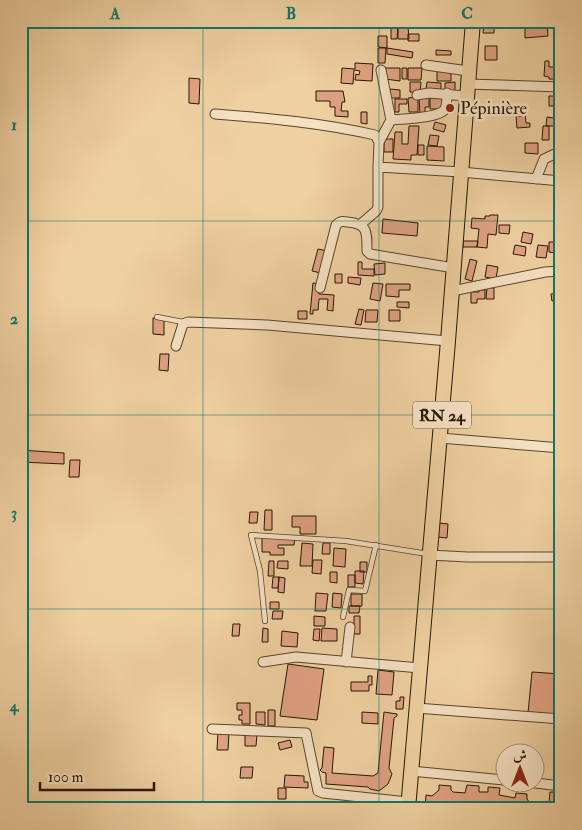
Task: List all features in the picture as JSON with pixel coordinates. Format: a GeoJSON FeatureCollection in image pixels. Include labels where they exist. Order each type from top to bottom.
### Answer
{"type":"FeatureCollection","features":[{"type":"Feature","properties":{"kind":"main road","name":"RN 24"},"geometry":{"type":"LineString","coordinates":[[408,805],[454,268],[472,21]]}},
{"type":"Feature","properties":{"kind":"street"},"geometry":{"type":"LineString","coordinates":[[426,65],[467,84],[561,87]]}},
{"type":"Feature","properties":{"kind":"street"},"geometry":{"type":"LineString","coordinates":[[361,224],[378,207],[379,142],[391,120],[381,70]]}},
{"type":"Feature","properties":{"kind":"street"},"geometry":{"type":"LineString","coordinates":[[417,95],[429,92],[447,93],[467,84]]}},
{"type":"Feature","properties":{"kind":"street"},"geometry":{"type":"LineString","coordinates":[[391,120],[422,118],[443,112],[447,93]]}},
{"type":"Feature","properties":{"kind":"street"},"geometry":{"type":"LineString","coordinates":[[215,114],[294,120],[344,128],[374,135],[379,142]]}},
{"type":"Feature","properties":{"kind":"street"},"geometry":{"type":"LineString","coordinates":[[536,179],[544,159],[561,152]]}},
{"type":"Feature","properties":{"kind":"street"},"geometry":{"type":"LineString","coordinates":[[378,167],[561,181]]}},
{"type":"Feature","properties":{"kind":"street"},"geometry":{"type":"LineString","coordinates":[[320,288],[336,225],[342,221],[361,224],[366,230],[367,251],[370,254],[454,268]]}},
{"type":"Feature","properties":{"kind":"street"},"geometry":{"type":"LineString","coordinates":[[452,291],[545,272],[561,271]]}},
{"type":"Feature","properties":{"kind":"street"},"geometry":{"type":"LineString","coordinates":[[176,346],[185,323],[267,325],[448,341]]}},
{"type":"Feature","properties":{"kind":"street"},"geometry":{"type":"LineString","coordinates":[[440,438],[561,448]]}},
{"type":"Feature","properties":{"kind":"street"},"geometry":{"type":"LineString","coordinates":[[430,555],[561,557]]}},
{"type":"Feature","properties":{"kind":"street"},"geometry":{"type":"LineString","coordinates":[[346,662],[350,627]]}},
{"type":"Feature","properties":{"kind":"street"},"geometry":{"type":"LineString","coordinates":[[263,662],[296,657],[420,668]]}},
{"type":"Feature","properties":{"kind":"street"},"geometry":{"type":"LineString","coordinates":[[416,708],[561,719]]}},
{"type":"Feature","properties":{"kind":"street"},"geometry":{"type":"LineString","coordinates":[[212,729],[306,733],[318,791],[408,805]]}},
{"type":"Feature","properties":{"kind":"street"},"geometry":{"type":"LineString","coordinates":[[411,771],[494,779]]}},
{"type":"Feature","properties":{"kind":"street"},"geometry":{"type":"LineString","coordinates":[[544,784],[561,786]]}},
{"type":"Feature","properties":{"kind":"street"},"geometry":{"type":"LineString","coordinates":[[560,809],[561,798]]}},
{"type":"Feature","properties":{"kind":"lane"},"geometry":{"type":"LineString","coordinates":[[157,317],[185,323]]}},
{"type":"Feature","properties":{"kind":"lane"},"geometry":{"type":"LineString","coordinates":[[266,621],[260,571],[251,535],[346,541],[430,555]]}},
{"type":"Feature","properties":{"kind":"lane"},"geometry":{"type":"LineString","coordinates":[[343,617],[349,590],[365,591],[376,545]]}},
{"type":"Feature","properties":{"kind":"building"},"geometry":{"type":"Polygon","coordinates":[[[541,21],[547,21],[548,36],[525,38],[525,28],[535,27],[535,24],[541,23],[541,21]]]}},
{"type":"Feature","properties":{"kind":"building"},"geometry":{"type":"Polygon","coordinates":[[[558,21],[561,21],[561,40],[557,39],[558,21]]]}},
{"type":"Feature","properties":{"kind":"building"},"geometry":{"type":"Polygon","coordinates":[[[484,23],[494,23],[494,33],[483,33],[484,23]]]}},
{"type":"Feature","properties":{"kind":"building"},"geometry":{"type":"Polygon","coordinates":[[[391,27],[398,27],[397,39],[391,39],[391,27]]]}},
{"type":"Feature","properties":{"kind":"building"},"geometry":{"type":"Polygon","coordinates":[[[398,27],[408,27],[409,39],[398,39],[398,27]]]}},
{"type":"Feature","properties":{"kind":"building"},"geometry":{"type":"Polygon","coordinates":[[[408,34],[419,34],[419,41],[408,41],[408,34]]]}},
{"type":"Feature","properties":{"kind":"building"},"geometry":{"type":"Polygon","coordinates":[[[378,36],[387,36],[387,48],[378,47],[378,36]]]}},
{"type":"Feature","properties":{"kind":"building"},"geometry":{"type":"Polygon","coordinates":[[[485,46],[497,46],[497,60],[485,60],[485,46]]]}},
{"type":"Feature","properties":{"kind":"building"},"geometry":{"type":"Polygon","coordinates":[[[378,48],[386,48],[385,63],[378,63],[378,48]]]}},
{"type":"Feature","properties":{"kind":"building"},"geometry":{"type":"Polygon","coordinates":[[[387,48],[413,52],[412,58],[387,54],[387,48]]]}},
{"type":"Feature","properties":{"kind":"building"},"geometry":{"type":"Polygon","coordinates":[[[436,50],[451,51],[451,55],[436,55],[436,50]]]}},
{"type":"Feature","properties":{"kind":"building"},"geometry":{"type":"Polygon","coordinates":[[[545,61],[549,61],[549,67],[554,67],[554,79],[544,76],[545,61]]]}},
{"type":"Feature","properties":{"kind":"building"},"geometry":{"type":"Polygon","coordinates":[[[355,63],[373,64],[372,81],[355,80],[356,74],[359,75],[360,71],[354,70],[353,84],[341,83],[342,68],[355,69],[355,63]]]}},
{"type":"Feature","properties":{"kind":"building"},"geometry":{"type":"Polygon","coordinates":[[[385,68],[400,68],[400,81],[385,79],[385,68]]]}},
{"type":"Feature","properties":{"kind":"building"},"geometry":{"type":"Polygon","coordinates":[[[402,68],[407,68],[407,79],[402,79],[402,68]]]}},
{"type":"Feature","properties":{"kind":"building"},"geometry":{"type":"Polygon","coordinates":[[[408,68],[422,68],[421,80],[408,80],[408,68]]]}},
{"type":"Feature","properties":{"kind":"building"},"geometry":{"type":"Polygon","coordinates":[[[437,71],[451,72],[451,81],[437,81],[437,71]]]}},
{"type":"Feature","properties":{"kind":"building"},"geometry":{"type":"Polygon","coordinates":[[[189,78],[200,79],[199,104],[189,103],[189,78]]]}},
{"type":"Feature","properties":{"kind":"building"},"geometry":{"type":"Polygon","coordinates":[[[410,82],[421,82],[420,93],[410,92],[410,82]]]}},
{"type":"Feature","properties":{"kind":"building"},"geometry":{"type":"Polygon","coordinates":[[[427,82],[441,83],[441,90],[426,90],[427,82]]]}},
{"type":"Feature","properties":{"kind":"building"},"geometry":{"type":"Polygon","coordinates":[[[455,82],[455,91],[445,92],[445,83],[455,82]]]}},
{"type":"Feature","properties":{"kind":"building"},"geometry":{"type":"Polygon","coordinates":[[[390,89],[400,90],[400,98],[390,98],[390,89]]]}},
{"type":"Feature","properties":{"kind":"building"},"geometry":{"type":"Polygon","coordinates":[[[555,89],[561,90],[559,111],[554,111],[555,106],[549,106],[549,96],[555,96],[555,89]]]}},
{"type":"Feature","properties":{"kind":"building"},"geometry":{"type":"Polygon","coordinates":[[[316,91],[343,91],[345,102],[342,102],[341,111],[348,111],[348,117],[335,116],[335,107],[330,107],[330,101],[316,101],[316,91]]]}},
{"type":"Feature","properties":{"kind":"building"},"geometry":{"type":"Polygon","coordinates":[[[430,94],[445,94],[444,109],[430,109],[430,94]]]}},
{"type":"Feature","properties":{"kind":"building"},"geometry":{"type":"Polygon","coordinates":[[[418,97],[418,112],[409,112],[408,98],[418,97]]]}},
{"type":"Feature","properties":{"kind":"building"},"geometry":{"type":"Polygon","coordinates":[[[419,97],[429,97],[429,107],[425,107],[425,114],[420,114],[419,97]]]}},
{"type":"Feature","properties":{"kind":"building"},"geometry":{"type":"Polygon","coordinates":[[[395,99],[407,99],[407,104],[399,104],[399,112],[395,112],[395,99]]]}},
{"type":"Feature","properties":{"kind":"building"},"geometry":{"type":"Polygon","coordinates":[[[361,112],[367,112],[367,124],[361,123],[361,112]]]}},
{"type":"Feature","properties":{"kind":"building"},"geometry":{"type":"Polygon","coordinates":[[[522,112],[525,112],[526,123],[530,123],[530,127],[517,128],[516,116],[522,116],[522,112]]]}},
{"type":"Feature","properties":{"kind":"building"},"geometry":{"type":"Polygon","coordinates":[[[547,117],[554,118],[554,126],[546,126],[547,117]]]}},
{"type":"Feature","properties":{"kind":"building"},"geometry":{"type":"Polygon","coordinates":[[[435,122],[446,125],[444,132],[433,129],[435,122]]]}},
{"type":"Feature","properties":{"kind":"building"},"geometry":{"type":"Polygon","coordinates":[[[409,126],[419,126],[417,155],[411,155],[411,160],[393,159],[395,132],[402,132],[402,144],[408,144],[409,126]]]}},
{"type":"Feature","properties":{"kind":"building"},"geometry":{"type":"Polygon","coordinates":[[[543,126],[549,126],[549,140],[542,140],[543,126]]]}},
{"type":"Feature","properties":{"kind":"building"},"geometry":{"type":"Polygon","coordinates":[[[430,135],[439,136],[437,146],[428,145],[430,135]]]}},
{"type":"Feature","properties":{"kind":"building"},"geometry":{"type":"Polygon","coordinates":[[[384,139],[393,139],[393,152],[384,152],[384,139]]]}},
{"type":"Feature","properties":{"kind":"building"},"geometry":{"type":"Polygon","coordinates":[[[525,143],[538,143],[538,154],[525,153],[525,143]]]}},
{"type":"Feature","properties":{"kind":"building"},"geometry":{"type":"Polygon","coordinates":[[[418,145],[424,145],[424,155],[418,155],[418,145]]]}},
{"type":"Feature","properties":{"kind":"building"},"geometry":{"type":"Polygon","coordinates":[[[427,146],[444,147],[444,161],[427,160],[427,146]]]}},
{"type":"Feature","properties":{"kind":"building"},"geometry":{"type":"Polygon","coordinates":[[[498,215],[496,235],[488,234],[487,248],[477,247],[479,229],[471,228],[472,218],[485,219],[485,216],[498,215]]]}},
{"type":"Feature","properties":{"kind":"building"},"geometry":{"type":"Polygon","coordinates":[[[383,219],[418,223],[417,236],[382,233],[383,219]]]}},
{"type":"Feature","properties":{"kind":"building"},"geometry":{"type":"Polygon","coordinates":[[[499,225],[510,225],[509,234],[499,233],[499,225]]]}},
{"type":"Feature","properties":{"kind":"building"},"geometry":{"type":"Polygon","coordinates":[[[523,232],[533,234],[531,244],[521,242],[523,232]]]}},
{"type":"Feature","properties":{"kind":"building"},"geometry":{"type":"Polygon","coordinates":[[[463,241],[478,241],[477,247],[463,247],[463,241]]]}},
{"type":"Feature","properties":{"kind":"building"},"geometry":{"type":"Polygon","coordinates":[[[549,242],[559,242],[561,265],[555,265],[556,253],[549,252],[549,242]]]}},
{"type":"Feature","properties":{"kind":"building"},"geometry":{"type":"Polygon","coordinates":[[[515,245],[526,247],[525,256],[513,254],[515,245]]]}},
{"type":"Feature","properties":{"kind":"building"},"geometry":{"type":"Polygon","coordinates":[[[538,245],[548,246],[546,258],[536,257],[538,245]]]}},
{"type":"Feature","properties":{"kind":"building"},"geometry":{"type":"Polygon","coordinates":[[[318,249],[327,251],[321,273],[312,271],[318,249]]]}},
{"type":"Feature","properties":{"kind":"building"},"geometry":{"type":"Polygon","coordinates":[[[470,259],[477,261],[472,281],[465,279],[470,259]]]}},
{"type":"Feature","properties":{"kind":"building"},"geometry":{"type":"Polygon","coordinates":[[[358,262],[362,262],[362,269],[374,269],[374,276],[358,275],[358,262]]]}},
{"type":"Feature","properties":{"kind":"building"},"geometry":{"type":"Polygon","coordinates":[[[385,263],[385,274],[375,275],[374,264],[385,263]]]}},
{"type":"Feature","properties":{"kind":"building"},"geometry":{"type":"Polygon","coordinates":[[[487,265],[498,267],[496,279],[485,277],[487,265]]]}},
{"type":"Feature","properties":{"kind":"building"},"geometry":{"type":"Polygon","coordinates":[[[335,274],[342,274],[342,283],[335,283],[335,274]]]}},
{"type":"Feature","properties":{"kind":"building"},"geometry":{"type":"Polygon","coordinates":[[[348,277],[361,278],[360,285],[348,283],[348,277]]]}},
{"type":"Feature","properties":{"kind":"building"},"geometry":{"type":"Polygon","coordinates":[[[313,283],[320,284],[319,294],[334,295],[333,311],[327,310],[328,299],[319,299],[318,310],[313,310],[313,314],[310,314],[313,283]]]}},
{"type":"Feature","properties":{"kind":"building"},"geometry":{"type":"Polygon","coordinates":[[[373,283],[383,284],[380,301],[370,299],[373,283]]]}},
{"type":"Feature","properties":{"kind":"building"},"geometry":{"type":"Polygon","coordinates":[[[386,284],[410,284],[410,290],[399,290],[399,297],[386,296],[386,284]]]}},
{"type":"Feature","properties":{"kind":"building"},"geometry":{"type":"Polygon","coordinates":[[[487,287],[494,288],[494,299],[486,299],[487,287]]]}},
{"type":"Feature","properties":{"kind":"building"},"geometry":{"type":"Polygon","coordinates":[[[479,290],[485,290],[485,299],[477,299],[477,303],[471,303],[471,292],[479,292],[479,290]]]}},
{"type":"Feature","properties":{"kind":"building"},"geometry":{"type":"Polygon","coordinates":[[[560,293],[561,301],[552,301],[551,294],[560,293]]]}},
{"type":"Feature","properties":{"kind":"building"},"geometry":{"type":"Polygon","coordinates":[[[397,302],[409,302],[409,308],[397,307],[397,302]]]}},
{"type":"Feature","properties":{"kind":"building"},"geometry":{"type":"Polygon","coordinates":[[[359,309],[364,310],[361,325],[355,324],[359,309]]]}},
{"type":"Feature","properties":{"kind":"building"},"geometry":{"type":"Polygon","coordinates":[[[366,310],[378,310],[377,322],[365,322],[366,310]]]}},
{"type":"Feature","properties":{"kind":"building"},"geometry":{"type":"Polygon","coordinates":[[[389,310],[400,310],[400,321],[389,321],[389,310]]]}},
{"type":"Feature","properties":{"kind":"building"},"geometry":{"type":"Polygon","coordinates":[[[298,311],[307,311],[307,319],[298,319],[298,311]]]}},
{"type":"Feature","properties":{"kind":"building"},"geometry":{"type":"Polygon","coordinates":[[[153,318],[164,319],[164,335],[153,334],[153,318]]]}},
{"type":"Feature","properties":{"kind":"building"},"geometry":{"type":"Polygon","coordinates":[[[160,354],[169,354],[168,371],[159,370],[160,354]]]}},
{"type":"Feature","properties":{"kind":"building"},"geometry":{"type":"Polygon","coordinates":[[[21,450],[64,453],[64,464],[21,462],[21,450]]]}},
{"type":"Feature","properties":{"kind":"building"},"geometry":{"type":"Polygon","coordinates":[[[70,460],[80,460],[79,477],[69,477],[70,460]]]}},
{"type":"Feature","properties":{"kind":"building"},"geometry":{"type":"Polygon","coordinates":[[[265,510],[272,510],[272,530],[264,530],[265,510]]]}},
{"type":"Feature","properties":{"kind":"building"},"geometry":{"type":"Polygon","coordinates":[[[250,512],[258,512],[257,523],[249,523],[250,512]]]}},
{"type":"Feature","properties":{"kind":"building"},"geometry":{"type":"Polygon","coordinates":[[[292,516],[316,516],[316,534],[300,534],[300,527],[292,527],[292,516]]]}},
{"type":"Feature","properties":{"kind":"building"},"geometry":{"type":"Polygon","coordinates":[[[439,523],[448,524],[447,538],[437,537],[439,523]]]}},
{"type":"Feature","properties":{"kind":"building"},"geometry":{"type":"Polygon","coordinates":[[[262,536],[295,537],[294,545],[278,545],[278,548],[284,548],[284,555],[270,555],[270,552],[262,552],[262,536]]]}},
{"type":"Feature","properties":{"kind":"building"},"geometry":{"type":"Polygon","coordinates":[[[302,543],[313,544],[312,566],[300,566],[302,543]]]}},
{"type":"Feature","properties":{"kind":"building"},"geometry":{"type":"Polygon","coordinates":[[[323,543],[330,543],[330,554],[322,554],[323,543]]]}},
{"type":"Feature","properties":{"kind":"building"},"geometry":{"type":"Polygon","coordinates":[[[334,548],[346,549],[345,567],[333,566],[334,548]]]}},
{"type":"Feature","properties":{"kind":"building"},"geometry":{"type":"Polygon","coordinates":[[[313,560],[322,560],[321,574],[312,573],[313,560]]]}},
{"type":"Feature","properties":{"kind":"building"},"geometry":{"type":"Polygon","coordinates":[[[269,561],[274,561],[274,576],[268,576],[269,561]]]}},
{"type":"Feature","properties":{"kind":"building"},"geometry":{"type":"Polygon","coordinates":[[[278,561],[288,561],[288,569],[277,568],[278,561]]]}},
{"type":"Feature","properties":{"kind":"building"},"geometry":{"type":"Polygon","coordinates":[[[360,562],[367,562],[367,572],[360,572],[360,562]]]}},
{"type":"Feature","properties":{"kind":"building"},"geometry":{"type":"Polygon","coordinates":[[[355,571],[364,571],[363,584],[355,583],[355,571]]]}},
{"type":"Feature","properties":{"kind":"building"},"geometry":{"type":"Polygon","coordinates":[[[330,572],[337,572],[337,583],[330,582],[330,572]]]}},
{"type":"Feature","properties":{"kind":"building"},"geometry":{"type":"Polygon","coordinates":[[[348,575],[355,575],[355,587],[348,587],[348,575]]]}},
{"type":"Feature","properties":{"kind":"building"},"geometry":{"type":"Polygon","coordinates":[[[273,577],[279,577],[278,588],[272,588],[273,577]]]}},
{"type":"Feature","properties":{"kind":"building"},"geometry":{"type":"Polygon","coordinates":[[[279,577],[285,578],[284,593],[278,592],[279,577]]]}},
{"type":"Feature","properties":{"kind":"building"},"geometry":{"type":"Polygon","coordinates":[[[316,593],[328,594],[326,611],[315,611],[316,593]]]}},
{"type":"Feature","properties":{"kind":"building"},"geometry":{"type":"Polygon","coordinates":[[[333,593],[342,594],[341,608],[332,607],[333,593]]]}},
{"type":"Feature","properties":{"kind":"building"},"geometry":{"type":"Polygon","coordinates":[[[351,594],[362,594],[362,606],[351,606],[351,594]]]}},
{"type":"Feature","properties":{"kind":"building"},"geometry":{"type":"Polygon","coordinates":[[[270,602],[279,602],[279,609],[270,609],[270,602]]]}},
{"type":"Feature","properties":{"kind":"building"},"geometry":{"type":"Polygon","coordinates":[[[349,606],[360,606],[359,613],[349,613],[349,606]]]}},
{"type":"Feature","properties":{"kind":"building"},"geometry":{"type":"Polygon","coordinates":[[[273,611],[283,611],[282,619],[272,619],[273,611]]]}},
{"type":"Feature","properties":{"kind":"building"},"geometry":{"type":"Polygon","coordinates":[[[314,616],[325,617],[325,626],[314,626],[314,616]]]}},
{"type":"Feature","properties":{"kind":"building"},"geometry":{"type":"Polygon","coordinates":[[[354,616],[360,616],[360,634],[354,634],[354,616]]]}},
{"type":"Feature","properties":{"kind":"building"},"geometry":{"type":"Polygon","coordinates":[[[233,624],[240,624],[239,636],[232,636],[233,624]]]}},
{"type":"Feature","properties":{"kind":"building"},"geometry":{"type":"Polygon","coordinates":[[[263,628],[268,629],[268,642],[262,642],[263,628]]]}},
{"type":"Feature","properties":{"kind":"building"},"geometry":{"type":"Polygon","coordinates":[[[322,628],[337,629],[337,641],[321,641],[322,628]]]}},
{"type":"Feature","properties":{"kind":"building"},"geometry":{"type":"Polygon","coordinates":[[[314,629],[320,629],[319,641],[313,640],[314,629]]]}},
{"type":"Feature","properties":{"kind":"building"},"geometry":{"type":"Polygon","coordinates":[[[282,631],[298,633],[297,647],[281,646],[282,631]]]}},
{"type":"Feature","properties":{"kind":"building"},"geometry":{"type":"Polygon","coordinates":[[[288,664],[324,669],[317,720],[280,716],[288,664]]]}},
{"type":"Feature","properties":{"kind":"building"},"geometry":{"type":"Polygon","coordinates":[[[378,670],[394,672],[392,695],[376,694],[378,670]]]}},
{"type":"Feature","properties":{"kind":"building"},"geometry":{"type":"Polygon","coordinates":[[[532,672],[561,674],[561,715],[528,713],[532,672]]]}},
{"type":"Feature","properties":{"kind":"building"},"geometry":{"type":"Polygon","coordinates":[[[368,676],[372,676],[372,685],[369,685],[369,691],[351,691],[351,682],[368,682],[368,676]]]}},
{"type":"Feature","properties":{"kind":"building"},"geometry":{"type":"Polygon","coordinates":[[[400,697],[404,697],[403,709],[396,709],[396,701],[400,701],[400,697]]]}},
{"type":"Feature","properties":{"kind":"building"},"geometry":{"type":"Polygon","coordinates":[[[237,703],[250,703],[250,724],[242,724],[242,720],[239,720],[242,710],[237,710],[237,703]]]}},
{"type":"Feature","properties":{"kind":"building"},"geometry":{"type":"Polygon","coordinates":[[[268,710],[275,710],[275,726],[268,726],[268,710]]]}},
{"type":"Feature","properties":{"kind":"building"},"geometry":{"type":"Polygon","coordinates":[[[256,712],[265,712],[265,725],[256,724],[256,712]]]}},
{"type":"Feature","properties":{"kind":"building"},"geometry":{"type":"Polygon","coordinates":[[[362,712],[378,713],[378,724],[362,723],[362,712]]]}},
{"type":"Feature","properties":{"kind":"building"},"geometry":{"type":"Polygon","coordinates":[[[384,712],[397,714],[394,718],[389,768],[392,774],[388,784],[379,791],[368,787],[326,784],[326,773],[320,770],[322,768],[324,747],[334,748],[332,773],[373,776],[378,773],[384,712]]]}},
{"type":"Feature","properties":{"kind":"building"},"geometry":{"type":"Polygon","coordinates":[[[218,732],[229,732],[228,750],[217,750],[218,732]]]}},
{"type":"Feature","properties":{"kind":"building"},"geometry":{"type":"Polygon","coordinates":[[[245,733],[257,734],[256,746],[245,746],[245,733]]]}},
{"type":"Feature","properties":{"kind":"building"},"geometry":{"type":"Polygon","coordinates":[[[290,740],[292,747],[280,750],[278,743],[290,740]]]}},
{"type":"Feature","properties":{"kind":"building"},"geometry":{"type":"Polygon","coordinates":[[[241,767],[253,767],[252,778],[240,778],[241,767]]]}},
{"type":"Feature","properties":{"kind":"building"},"geometry":{"type":"Polygon","coordinates":[[[285,775],[304,776],[304,782],[308,782],[308,788],[284,787],[285,775]]]}},
{"type":"Feature","properties":{"kind":"building"},"geometry":{"type":"Polygon","coordinates":[[[439,785],[451,786],[453,792],[465,793],[467,785],[479,786],[479,792],[488,792],[488,787],[494,788],[494,792],[499,792],[499,795],[515,798],[516,793],[527,794],[527,799],[533,807],[539,807],[538,809],[486,809],[485,804],[480,803],[479,809],[466,809],[466,805],[446,804],[445,809],[425,807],[426,795],[432,796],[439,790],[439,785]]]}},
{"type":"Feature","properties":{"kind":"building"},"geometry":{"type":"Polygon","coordinates":[[[278,788],[286,788],[286,799],[278,799],[278,788]]]}},
{"type":"Feature","properties":{"kind":"building"},"geometry":{"type":"Polygon","coordinates":[[[550,792],[556,792],[556,803],[549,803],[550,792]]]}},
{"type":"Feature","properties":{"kind":"place","name":"Pépinière"},"geometry":{"type":"Point","coordinates":[450,108]}}]}
